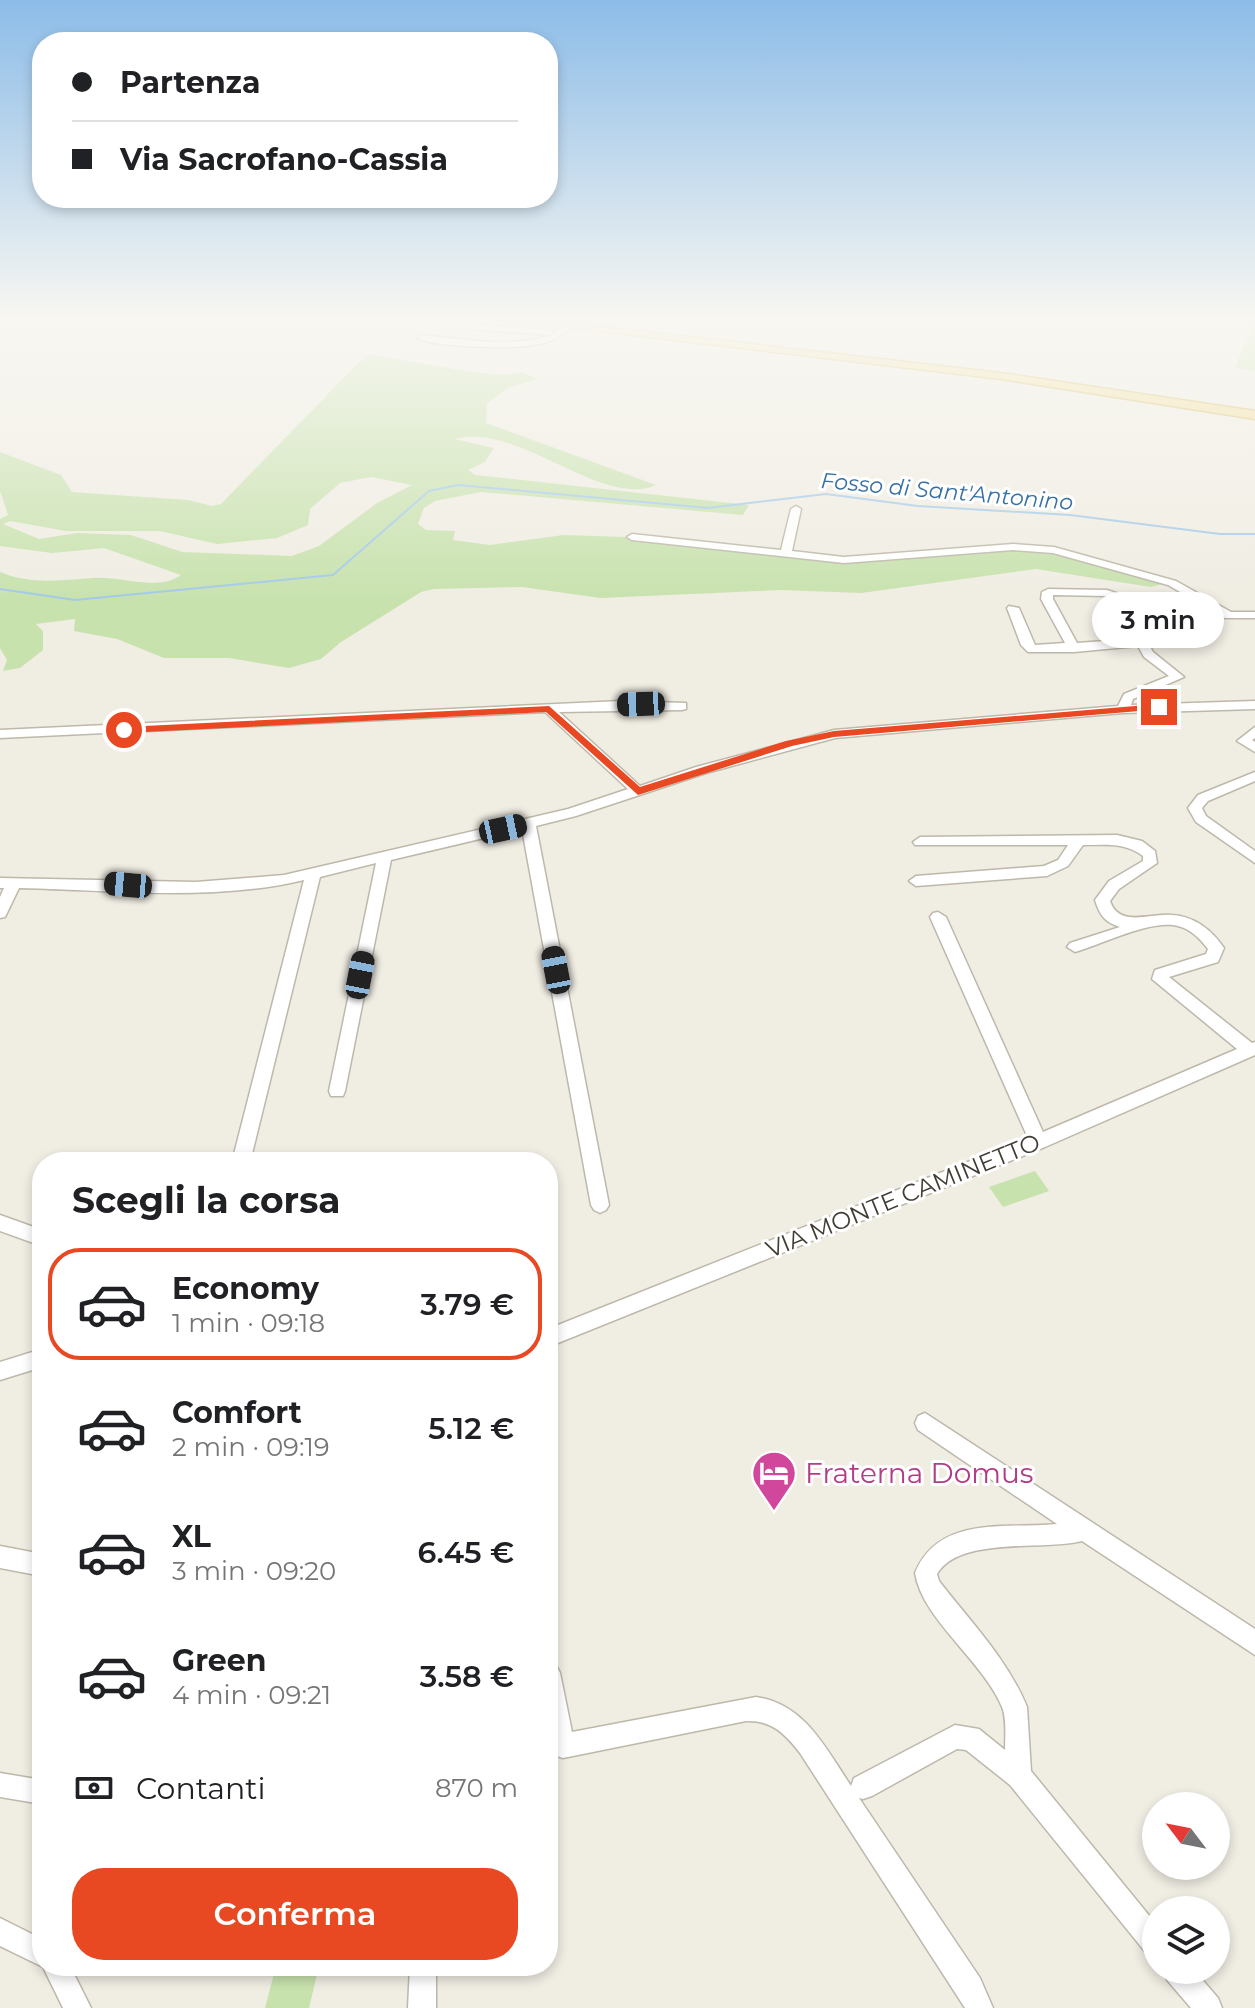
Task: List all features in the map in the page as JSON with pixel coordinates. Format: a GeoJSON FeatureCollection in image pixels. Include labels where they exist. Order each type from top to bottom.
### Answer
{"type":"FeatureCollection","features":[{"type":"Feature","properties":{"kind":"street"},"geometry":{"type":"LineString","coordinates":[[786,554],[796,509]]}},
{"type":"Feature","properties":{"kind":"street"},"geometry":{"type":"LineString","coordinates":[[632,537],[854,560],[1001,548],[1054,550],[1172,583],[1229,616],[1255,615]]}},
{"type":"Feature","properties":{"kind":"street"},"geometry":{"type":"LineString","coordinates":[[1074,648],[1047,599],[1051,590],[1114,595],[1121,600],[1152,658],[1178,677],[1128,697],[1123,709]]}},
{"type":"Feature","properties":{"kind":"street"},"geometry":{"type":"LineString","coordinates":[[1013,608],[1029,648],[1142,642]]}},
{"type":"Feature","properties":{"kind":"street"},"geometry":{"type":"LineString","coordinates":[[0,734],[663,703],[682,706]]}},
{"type":"Feature","properties":{"kind":"street"},"geometry":{"type":"LineString","coordinates":[[0,913],[7,883],[196,887],[246,885],[313,874],[528,823],[790,743],[834,734],[1123,709],[1255,705]]}},
{"type":"Feature","properties":{"kind":"street"},"geometry":{"type":"LineString","coordinates":[[549,709],[638,791]]}},
{"type":"Feature","properties":{"kind":"street"},"geometry":{"type":"LineString","coordinates":[[1255,731],[1244,739],[1255,748]]}},
{"type":"Feature","properties":{"kind":"street"},"geometry":{"type":"LineString","coordinates":[[1255,776],[1203,798],[1195,808],[1199,817],[1255,858]]}},
{"type":"Feature","properties":{"kind":"street"},"geometry":{"type":"LineString","coordinates":[[528,823],[600,1205]]}},
{"type":"Feature","properties":{"kind":"street"},"geometry":{"type":"LineString","coordinates":[[920,842],[1127,841],[1147,851],[1151,857],[1148,865],[1114,885],[1102,903],[1113,919],[1148,923],[1179,920],[1210,940],[1216,951],[1209,961],[1170,968],[1161,974],[1160,979],[1253,1049]]}},
{"type":"Feature","properties":{"kind":"street"},"geometry":{"type":"LineString","coordinates":[[916,881],[1047,871],[1063,863],[1078,842]]}},
{"type":"Feature","properties":{"kind":"street"},"geometry":{"type":"LineString","coordinates":[[337,1091],[384,858]]}},
{"type":"Feature","properties":{"kind":"street"},"geometry":{"type":"LineString","coordinates":[[244,1152],[313,874]]}},
{"type":"Feature","properties":{"kind":"street"},"geometry":{"type":"LineString","coordinates":[[938,917],[1039,1142]]}},
{"type":"Feature","properties":{"kind":"street"},"geometry":{"type":"LineString","coordinates":[[1075,947],[1148,923]]}},
{"type":"Feature","properties":{"kind":"street","name":"VIA MONTE CAMINETTO"},"geometry":{"type":"LineString","coordinates":[[558,1334],[1039,1142],[1253,1049]]}},
{"type":"Feature","properties":{"kind":"street"},"geometry":{"type":"LineString","coordinates":[[0,1223],[32,1234]]}},
{"type":"Feature","properties":{"kind":"street"},"geometry":{"type":"LineString","coordinates":[[0,1371],[32,1361]]}},
{"type":"Feature","properties":{"kind":"street"},"geometry":{"type":"LineString","coordinates":[[925,1423],[1255,1643]]}},
{"type":"Feature","properties":{"kind":"street"},"geometry":{"type":"LineString","coordinates":[[1019,1776],[1015,1707],[997,1675],[928,1586],[926,1573],[938,1554],[964,1541],[1064,1536],[1085,1529]]}},
{"type":"Feature","properties":{"kind":"street"},"geometry":{"type":"LineString","coordinates":[[0,1557],[32,1563]]}},
{"type":"Feature","properties":{"kind":"street"},"geometry":{"type":"LineString","coordinates":[[558,1722],[563,1746],[746,1709],[763,1709],[780,1715],[809,1744],[970,1988],[979,2008]]}},
{"type":"Feature","properties":{"kind":"street"},"geometry":{"type":"LineString","coordinates":[[863,1787],[955,1737],[970,1738],[1019,1776],[1142,1928]]}},
{"type":"Feature","properties":{"kind":"street"},"geometry":{"type":"LineString","coordinates":[[0,1785],[32,1790]]}},
{"type":"Feature","properties":{"kind":"street"},"geometry":{"type":"LineString","coordinates":[[0,1931],[32,1949]]}},
{"type":"Feature","properties":{"kind":"street"},"geometry":{"type":"LineString","coordinates":[[61,1976],[77,2008]]}},
{"type":"Feature","properties":{"kind":"street"},"geometry":{"type":"LineString","coordinates":[[422,2008],[423,1976]]}},
{"type":"Feature","properties":{"kind":"street"},"geometry":{"type":"LineString","coordinates":[[1188,1984],[1208,2008]]}},
{"type":"Feature","properties":{"kind":"green space"},"geometry":{"type":"Polygon","coordinates":[[[310,413],[487,413],[486,423],[656,485],[634,489],[610,486],[506,442],[480,437],[455,439],[494,448],[485,462],[468,470],[475,475],[749,505],[743,515],[481,492],[435,501],[424,508],[418,524],[426,530],[455,531],[453,540],[490,545],[564,535],[624,537],[838,563],[1016,549],[1052,551],[1167,583],[1151,587],[1036,569],[861,593],[781,590],[601,598],[522,587],[434,589],[421,592],[341,642],[321,659],[289,668],[229,658],[164,658],[117,639],[74,631],[75,619],[36,624],[43,631],[43,650],[20,668],[3,671],[7,660],[0,648],[0,572],[35,580],[105,578],[150,583],[172,580],[181,575],[104,548],[52,553],[0,546],[0,519],[8,515],[0,491],[0,452],[61,475],[72,492],[188,500],[212,506],[221,504],[310,413]],[[371,477],[340,483],[310,509],[308,525],[277,538],[217,544],[160,531],[66,531],[10,521],[3,524],[39,539],[77,533],[131,535],[182,552],[292,556],[319,546],[377,503],[412,485],[371,477]]]}},
{"type":"Feature","properties":{"kind":"green space"},"geometry":{"type":"Polygon","coordinates":[[[1035,1171],[1049,1191],[1003,1207],[989,1187],[1035,1171]]]}},
{"type":"Feature","properties":{"kind":"green space"},"geometry":{"type":"Polygon","coordinates":[[[273,1976],[317,1976],[309,2008],[265,2008],[273,1976]]]}},
{"type":"Feature","properties":{"kind":"waterway","name":"Fosso di Sant'Antonino"},"geometry":{"type":"LineString","coordinates":[[0,589],[75,600],[333,575],[429,491],[458,485],[708,508],[826,494],[918,506],[1070,515],[1220,534],[1255,534]]}},
{"type":"Feature","properties":{"kind":"place","name":"Fraterna Domus"},"geometry":{"type":"Point","coordinates":[774,1512]}},
{"type":"Feature","properties":{"kind":"route"},"geometry":{"type":"LineString","coordinates":[[124,730],[549,709],[638,791],[790,743],[834,734],[1159,707]]}}]}
